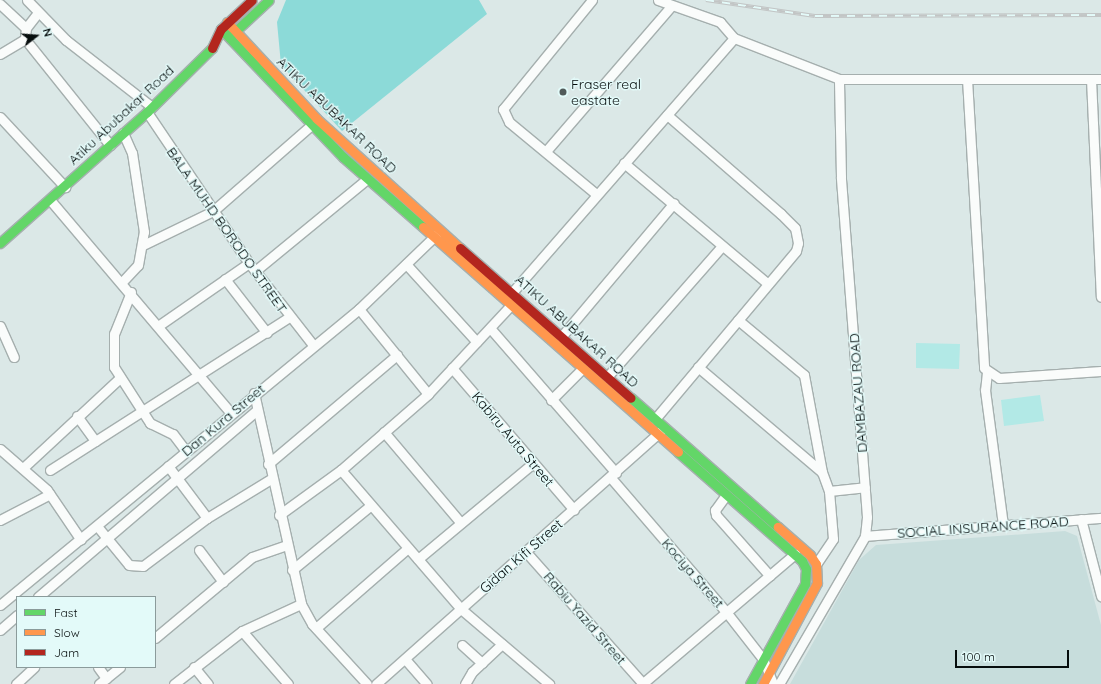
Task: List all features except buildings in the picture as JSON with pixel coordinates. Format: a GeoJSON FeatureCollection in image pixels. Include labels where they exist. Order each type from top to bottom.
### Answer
{"type":"FeatureCollection","features":[{"type":"Feature","properties":{"kind":"street","name":"BALA MUHD BORODO STREET"},"geometry":{"type":"LineString","coordinates":[[27,0],[37,14],[149,110],[213,211],[249,263],[289,317],[313,345]]}},
{"type":"Feature","properties":{"kind":"street","name":"Atiku Abubakar Road"},"geometry":{"type":"LineString","coordinates":[[0,243],[51,201],[149,110],[215,45],[224,26],[252,0]]}},
{"type":"Feature","properties":{"kind":"street"},"geometry":{"type":"LineString","coordinates":[[215,45],[228,37],[269,0]]}},
{"type":"Feature","properties":{"kind":"street"},"geometry":{"type":"LineString","coordinates":[[592,0],[503,105],[509,122],[547,150],[596,194]]}},
{"type":"Feature","properties":{"kind":"street"},"geometry":{"type":"LineString","coordinates":[[658,0],[720,22],[734,38],[839,79],[1101,79]]}},
{"type":"Feature","properties":{"kind":"street"},"geometry":{"type":"LineString","coordinates":[[0,4],[26,28]]}},
{"type":"Feature","properties":{"kind":"street"},"geometry":{"type":"LineString","coordinates":[[547,150],[672,5]]}},
{"type":"Feature","properties":{"kind":"street"},"geometry":{"type":"LineString","coordinates":[[37,14],[26,28],[25,39],[110,146]]}},
{"type":"Feature","properties":{"kind":"street"},"geometry":{"type":"LineString","coordinates":[[224,26],[228,37],[310,126],[367,179],[657,436],[795,554],[806,569],[805,584],[750,684]]}},
{"type":"Feature","properties":{"kind":"street","name":"ATIKU ABUBAKAR ROAD"},"geometry":{"type":"LineString","coordinates":[[224,26],[235,31],[317,119],[606,377],[802,546],[816,564]]}},
{"type":"Feature","properties":{"kind":"street"},"geometry":{"type":"LineString","coordinates":[[280,515],[341,470],[428,394],[490,328],[508,303],[512,292],[596,194],[734,38]]}},
{"type":"Feature","properties":{"kind":"street"},"geometry":{"type":"LineString","coordinates":[[0,54],[25,39]]}},
{"type":"Feature","properties":{"kind":"street","name":"DAMBAZAU ROAD"},"geometry":{"type":"LineString","coordinates":[[839,79],[841,177],[865,487],[865,536]]}},
{"type":"Feature","properties":{"kind":"street"},"geometry":{"type":"LineString","coordinates":[[967,79],[981,360],[987,372],[985,390],[1003,525]]}},
{"type":"Feature","properties":{"kind":"street"},"geometry":{"type":"LineString","coordinates":[[1091,79],[1101,297]]}},
{"type":"Feature","properties":{"kind":"street"},"geometry":{"type":"LineString","coordinates":[[655,419],[798,248],[795,228],[667,115]]}},
{"type":"Feature","properties":{"kind":"street"},"geometry":{"type":"LineString","coordinates":[[0,117],[65,187]]}},
{"type":"Feature","properties":{"kind":"street"},"geometry":{"type":"LineString","coordinates":[[143,245],[213,211],[310,126]]}},
{"type":"Feature","properties":{"kind":"street"},"geometry":{"type":"LineString","coordinates":[[122,282],[138,265],[143,245],[135,172],[123,134]]}},
{"type":"Feature","properties":{"kind":"street"},"geometry":{"type":"LineString","coordinates":[[624,162],[768,284]]}},
{"type":"Feature","properties":{"kind":"street"},"geometry":{"type":"LineString","coordinates":[[255,271],[367,179]]}},
{"type":"Feature","properties":{"kind":"street"},"geometry":{"type":"LineString","coordinates":[[51,201],[131,292],[231,413]]}},
{"type":"Feature","properties":{"kind":"street"},"geometry":{"type":"LineString","coordinates":[[561,337],[674,203]]}},
{"type":"Feature","properties":{"kind":"street","name":"Dan Kura Street"},"geometry":{"type":"LineString","coordinates":[[0,605],[81,540],[254,393],[359,309],[440,230]]}},
{"type":"Feature","properties":{"kind":"street"},"geometry":{"type":"LineString","coordinates":[[606,377],[722,246]]}},
{"type":"Feature","properties":{"kind":"street"},"geometry":{"type":"LineString","coordinates":[[158,326],[249,263]]}},
{"type":"Feature","properties":{"kind":"street"},"geometry":{"type":"LineString","coordinates":[[406,264],[477,342]]}},
{"type":"Feature","properties":{"kind":"street"},"geometry":{"type":"LineString","coordinates":[[225,279],[267,333]]}},
{"type":"Feature","properties":{"kind":"street"},"geometry":{"type":"LineString","coordinates":[[131,292],[114,334],[113,362],[120,378],[151,424],[173,434],[186,451]]}},
{"type":"Feature","properties":{"kind":"street"},"geometry":{"type":"LineString","coordinates":[[359,309],[428,394]]}},
{"type":"Feature","properties":{"kind":"street"},"geometry":{"type":"LineString","coordinates":[[50,470],[95,442],[142,409],[267,333],[289,317]]}},
{"type":"Feature","properties":{"kind":"street"},"geometry":{"type":"LineString","coordinates":[[738,320],[804,375],[822,472],[828,491],[833,539],[816,564],[817,583],[763,684]]}},
{"type":"Feature","properties":{"kind":"street"},"geometry":{"type":"LineString","coordinates":[[0,326],[14,357]]}},
{"type":"Feature","properties":{"kind":"street","name":"Kociya Street"},"geometry":{"type":"LineString","coordinates":[[490,328],[614,475],[726,613],[763,660],[773,684]]}},
{"type":"Feature","properties":{"kind":"street"},"geometry":{"type":"LineString","coordinates":[[268,464],[397,355]]}},
{"type":"Feature","properties":{"kind":"street","name":"Kabiru Auta Street"},"geometry":{"type":"LineString","coordinates":[[452,368],[532,464],[574,510]]}},
{"type":"Feature","properties":{"kind":"street"},"geometry":{"type":"LineString","coordinates":[[698,368],[822,472]]}},
{"type":"Feature","properties":{"kind":"street"},"geometry":{"type":"LineString","coordinates":[[551,400],[582,369]]}},
{"type":"Feature","properties":{"kind":"street"},"geometry":{"type":"LineString","coordinates":[[987,372],[999,378],[1101,371]]}},
{"type":"Feature","properties":{"kind":"street"},"geometry":{"type":"LineString","coordinates":[[23,468],[77,416],[120,378]]}},
{"type":"Feature","properties":{"kind":"street"},"geometry":{"type":"LineString","coordinates":[[254,393],[271,479],[300,604],[316,628],[367,684]]}},
{"type":"Feature","properties":{"kind":"street"},"geometry":{"type":"LineString","coordinates":[[39,596],[257,410]]}},
{"type":"Feature","properties":{"kind":"street"},"geometry":{"type":"LineString","coordinates":[[77,416],[95,442]]}},
{"type":"Feature","properties":{"kind":"street","name":"Gidan Kifi Street"},"geometry":{"type":"LineString","coordinates":[[376,684],[614,475],[657,436],[664,427]]}},
{"type":"Feature","properties":{"kind":"street"},"geometry":{"type":"LineString","coordinates":[[384,432],[461,523]]}},
{"type":"Feature","properties":{"kind":"street"},"geometry":{"type":"LineString","coordinates":[[0,449],[23,468],[50,494],[81,540]]}},
{"type":"Feature","properties":{"kind":"street"},"geometry":{"type":"LineString","coordinates":[[418,560],[532,464]]}},
{"type":"Feature","properties":{"kind":"street"},"geometry":{"type":"LineString","coordinates":[[168,466],[207,518]]}},
{"type":"Feature","properties":{"kind":"street"},"geometry":{"type":"LineString","coordinates":[[341,470],[461,609],[549,684]]}},
{"type":"Feature","properties":{"kind":"street"},"geometry":{"type":"LineString","coordinates":[[97,526],[129,565],[143,566],[207,518],[271,479]]}},
{"type":"Feature","properties":{"kind":"street"},"geometry":{"type":"LineString","coordinates":[[828,491],[865,487]]}},
{"type":"Feature","properties":{"kind":"street"},"geometry":{"type":"LineString","coordinates":[[0,520],[50,494]]}},
{"type":"Feature","properties":{"kind":"street"},"geometry":{"type":"LineString","coordinates":[[726,496],[715,510],[716,516],[770,576]]}},
{"type":"Feature","properties":{"kind":"street"},"geometry":{"type":"LineString","coordinates":[[292,570],[371,505]]}},
{"type":"Feature","properties":{"kind":"street","name":"SOCIAL INSURANCE ROAD"},"geometry":{"type":"LineString","coordinates":[[865,536],[1101,518]]}},
{"type":"Feature","properties":{"kind":"street"},"geometry":{"type":"LineString","coordinates":[[1081,520],[1098,571],[1101,596]]}},
{"type":"Feature","properties":{"kind":"street"},"geometry":{"type":"LineString","coordinates":[[779,684],[865,536]]}},
{"type":"Feature","properties":{"kind":"street"},"geometry":{"type":"LineString","coordinates":[[156,637],[259,553],[286,545]]}},
{"type":"Feature","properties":{"kind":"street"},"geometry":{"type":"LineString","coordinates":[[316,628],[408,548]]}},
{"type":"Feature","properties":{"kind":"street"},"geometry":{"type":"LineString","coordinates":[[199,550],[223,582]]}},
{"type":"Feature","properties":{"kind":"street","name":"Rabiu Yazid Street"},"geometry":{"type":"LineString","coordinates":[[526,552],[642,684]]}},
{"type":"Feature","properties":{"kind":"street"},"geometry":{"type":"LineString","coordinates":[[642,684],[795,554]]}},
{"type":"Feature","properties":{"kind":"street"},"geometry":{"type":"LineString","coordinates":[[174,684],[242,631],[300,604]]}},
{"type":"Feature","properties":{"kind":"street"},"geometry":{"type":"LineString","coordinates":[[0,630],[16,616]]}},
{"type":"Feature","properties":{"kind":"street"},"geometry":{"type":"LineString","coordinates":[[242,631],[288,684]]}},
{"type":"Feature","properties":{"kind":"street"},"geometry":{"type":"LineString","coordinates":[[465,684],[482,663],[502,644]]}},
{"type":"Feature","properties":{"kind":"street"},"geometry":{"type":"LineString","coordinates":[[462,645],[482,663]]}},
{"type":"Feature","properties":{"kind":"street"},"geometry":{"type":"LineString","coordinates":[[405,659],[427,684]]}},
{"type":"Feature","properties":{"kind":"street"},"geometry":{"type":"LineString","coordinates":[[194,667],[208,684]]}},
{"type":"Feature","properties":{"kind":"street"},"geometry":{"type":"LineString","coordinates":[[21,682],[33,668]]}},
{"type":"Feature","properties":{"kind":"street"},"geometry":{"type":"LineString","coordinates":[[98,668],[103,681],[119,668]]}},
{"type":"Feature","properties":{"kind":"shaded area"},"geometry":{"type":"Polygon","coordinates":[[[286,0],[479,0],[487,14],[342,131],[281,65],[277,22],[286,0]]]}},
{"type":"Feature","properties":{"kind":"shaded area"},"geometry":{"type":"Polygon","coordinates":[[[916,343],[960,344],[959,369],[916,368],[916,343]]]}},
{"type":"Feature","properties":{"kind":"shaded area"},"geometry":{"type":"Polygon","coordinates":[[[1040,395],[1044,421],[1004,426],[1001,400],[1040,395]]]}},
{"type":"Feature","properties":{"kind":"shaded area"},"geometry":{"type":"Polygon","coordinates":[[[1065,531],[1077,536],[1101,625],[1101,684],[790,684],[859,560],[876,545],[1065,531]]]}},
{"type":"Feature","properties":{"kind":"railway"},"geometry":{"type":"LineString","coordinates":[[706,0],[815,16],[1101,15]]}},
{"type":"Feature","properties":{"kind":"traffic: fast"},"geometry":{"type":"LineString","coordinates":[[229,37],[269,0]]}},
{"type":"Feature","properties":{"kind":"traffic: fast"},"geometry":{"type":"LineString","coordinates":[[221,29],[343,157],[423,227]]}},
{"type":"Feature","properties":{"kind":"traffic: fast"},"geometry":{"type":"LineString","coordinates":[[0,243],[147,112],[212,48]]}},
{"type":"Feature","properties":{"kind":"traffic: fast"},"geometry":{"type":"LineString","coordinates":[[631,398],[778,527]]}},
{"type":"Feature","properties":{"kind":"traffic: fast"},"geometry":{"type":"LineString","coordinates":[[678,452],[802,561],[806,569],[805,584],[750,684]]}},
{"type":"Feature","properties":{"kind":"traffic: slow"},"geometry":{"type":"LineString","coordinates":[[227,22],[317,119],[460,248]]}},
{"type":"Feature","properties":{"kind":"traffic: slow"},"geometry":{"type":"LineString","coordinates":[[423,227],[678,452]]}},
{"type":"Feature","properties":{"kind":"traffic: slow"},"geometry":{"type":"LineString","coordinates":[[763,684],[817,583],[816,564],[810,555],[778,527]]}},
{"type":"Feature","properties":{"kind":"traffic: jam"},"geometry":{"type":"LineString","coordinates":[[212,48],[221,29],[252,0]]}},
{"type":"Feature","properties":{"kind":"traffic: jam"},"geometry":{"type":"LineString","coordinates":[[460,248],[631,398]]}},
{"type":"Feature","properties":{"kind":"place","name":"Fraser real eastate"},"geometry":{"type":"Point","coordinates":[563,92]}}]}
